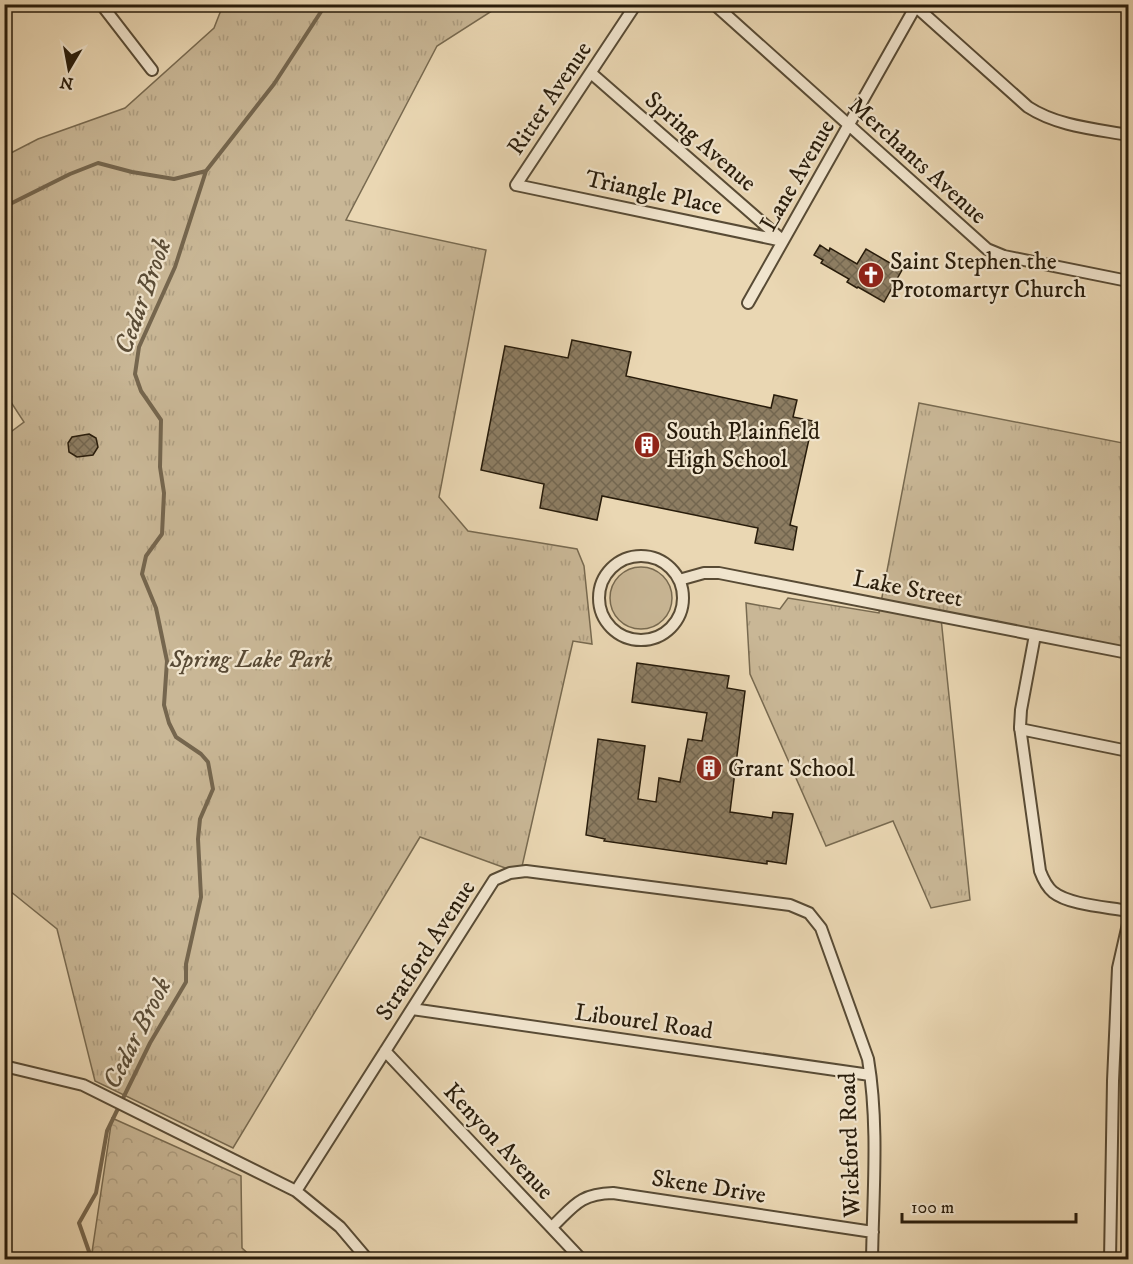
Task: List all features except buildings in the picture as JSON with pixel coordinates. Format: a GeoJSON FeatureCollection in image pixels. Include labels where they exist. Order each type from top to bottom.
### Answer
{"type":"FeatureCollection","features":[{"type":"Feature","properties":{"kind":"street"},"geometry":{"type":"LineString","coordinates":[[101,4],[152,69]]}},
{"type":"Feature","properties":{"kind":"street","name":"Ritter Avenue"},"geometry":{"type":"LineString","coordinates":[[516,185],[636,4]]}},
{"type":"Feature","properties":{"kind":"street","name":"Merchants Avenue"},"geometry":{"type":"LineString","coordinates":[[714,4],[987,249],[1004,256],[1128,281]]}},
{"type":"Feature","properties":{"kind":"street"},"geometry":{"type":"LineString","coordinates":[[915,5],[1028,107],[1040,115],[1053,120],[1128,135]]}},
{"type":"Feature","properties":{"kind":"street","name":"Lane Avenue"},"geometry":{"type":"LineString","coordinates":[[748,303],[849,127],[915,5]]}},
{"type":"Feature","properties":{"kind":"street","name":"Spring Avenue"},"geometry":{"type":"LineString","coordinates":[[591,73],[783,241]]}},
{"type":"Feature","properties":{"kind":"street","name":"Triangle Place"},"geometry":{"type":"LineString","coordinates":[[516,185],[783,241]]}},
{"type":"Feature","properties":{"kind":"street"},"geometry":{"type":"LineString","coordinates":[[642,556],[664,562],[674,571],[679,580],[683,592],[678,618],[666,632],[657,636],[639,640],[622,635],[608,624],[602,613],[599,590],[603,579],[610,569],[630,557],[642,556]]}},
{"type":"Feature","properties":{"kind":"street","name":"Lake Street"},"geometry":{"type":"LineString","coordinates":[[679,580],[704,573],[718,573],[1128,653]]}},
{"type":"Feature","properties":{"kind":"street"},"geometry":{"type":"LineString","coordinates":[[1035,635],[1021,710],[1020,729],[1040,871],[1044,882],[1052,891],[1070,900],[1128,911]]}},
{"type":"Feature","properties":{"kind":"street"},"geometry":{"type":"LineString","coordinates":[[1020,729],[1128,751]]}},
{"type":"Feature","properties":{"kind":"street","name":"Stratford Avenue"},"geometry":{"type":"LineString","coordinates":[[296,1191],[494,880],[510,873],[526,871],[790,905],[809,913]]}},
{"type":"Feature","properties":{"kind":"street","name":"Wickford Road"},"geometry":{"type":"LineString","coordinates":[[809,913],[821,928],[868,1059],[873,1142],[872,1260]]}},
{"type":"Feature","properties":{"kind":"street"},"geometry":{"type":"LineString","coordinates":[[1110,1260],[1113,1081],[1118,968],[1128,924]]}},
{"type":"Feature","properties":{"kind":"street","name":"Libourel Road"},"geometry":{"type":"LineString","coordinates":[[412,1009],[870,1075]]}},
{"type":"Feature","properties":{"kind":"street","name":"Kenyon Avenue"},"geometry":{"type":"LineString","coordinates":[[385,1051],[582,1260]]}},
{"type":"Feature","properties":{"kind":"street"},"geometry":{"type":"LineString","coordinates":[[4,1066],[79,1083],[296,1191],[340,1227],[368,1260]]}},
{"type":"Feature","properties":{"kind":"street","name":"Skene Drive"},"geometry":{"type":"LineString","coordinates":[[552,1227],[582,1198],[595,1193],[613,1193],[873,1232]]}},
{"type":"Feature","properties":{"kind":"green space","name":"Spring Lake Park"},"geometry":{"type":"Polygon","coordinates":[[[223,5],[497,5],[495,9],[437,46],[346,220],[486,250],[439,497],[468,531],[577,549],[584,566],[592,644],[573,641],[521,871],[508,869],[420,837],[233,1148],[95,1081],[57,929],[5,887],[4,437],[24,422],[5,393],[5,156],[38,139],[125,108],[214,28],[223,5]]]}},
{"type":"Feature","properties":{"kind":"green space"},"geometry":{"type":"Polygon","coordinates":[[[919,403],[1128,444],[1128,655],[941,618],[970,900],[931,908],[893,821],[826,846],[750,674],[746,603],[780,609],[788,598],[879,613],[919,403]]]}},
{"type":"Feature","properties":{"kind":"green space"},"geometry":{"type":"Polygon","coordinates":[[[635,567],[647,567],[663,576],[670,586],[672,598],[670,610],[663,620],[647,629],[635,629],[624,624],[615,615],[610,604],[610,592],[615,581],[624,572],[635,567]]]}},
{"type":"Feature","properties":{"kind":"green space"},"geometry":{"type":"Polygon","coordinates":[[[112,1118],[241,1176],[242,1248],[254,1259],[91,1259],[112,1118]]]}},
{"type":"Feature","properties":{"kind":"waterway","name":"Cedar Brook"},"geometry":{"type":"LineString","coordinates":[[92,1260],[79,1223],[96,1193],[107,1131],[150,1043],[186,982],[186,964],[201,897],[198,839],[200,819],[213,789],[208,762],[201,754],[176,737],[169,723],[164,705],[167,661],[156,608],[142,574],[146,556],[162,534],[164,493],[160,467],[161,420],[141,391],[135,374],[139,347],[175,267],[206,171],[274,84],[326,4]]}},
{"type":"Feature","properties":{"kind":"waterway"},"geometry":{"type":"LineString","coordinates":[[4,207],[70,174],[98,163],[132,172],[174,179],[206,171]]}},
{"type":"Feature","properties":{"kind":"place","name":"Saint Stephen the Protomartyr Church"},"geometry":{"type":"Point","coordinates":[871,275]}},
{"type":"Feature","properties":{"kind":"place","name":"South Plainfield High School"},"geometry":{"type":"Point","coordinates":[647,445]}},
{"type":"Feature","properties":{"kind":"place","name":"Grant School"},"geometry":{"type":"Point","coordinates":[709,768]}}]}
